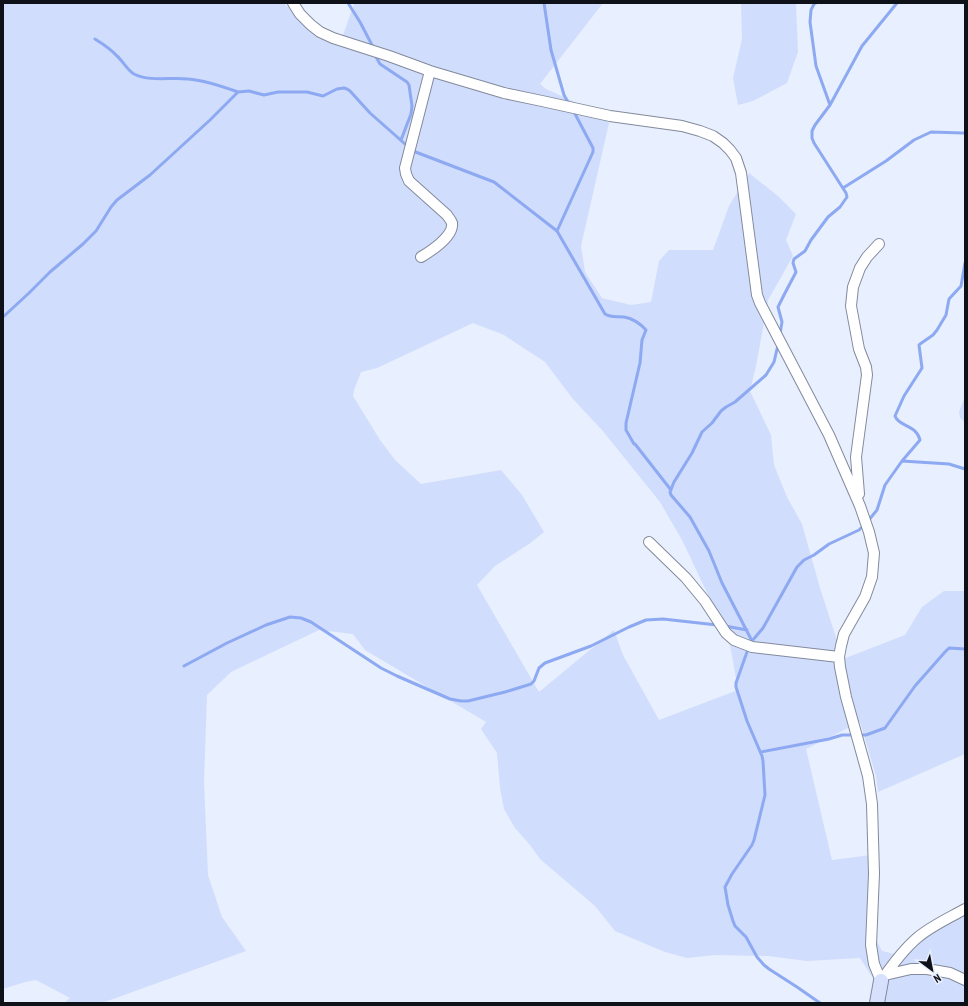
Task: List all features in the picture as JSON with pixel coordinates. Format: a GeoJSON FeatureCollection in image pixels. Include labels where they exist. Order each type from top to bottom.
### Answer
{"type":"FeatureCollection","features":[{"type":"Feature","properties":{"kind":"street"},"geometry":{"type":"LineString","coordinates":[[293,3],[300,14],[311,25],[320,32],[333,38],[430,71],[504,93],[610,116],[682,126],[700,131],[713,136],[723,143],[736,158],[741,172],[757,295],[829,435],[860,506],[869,532],[874,553],[872,577],[865,597],[844,634],[840,646],[839,657],[846,697],[868,776],[872,804],[874,874],[871,945],[874,964],[883,978]]}},
{"type":"Feature","properties":{"kind":"street"},"geometry":{"type":"LineString","coordinates":[[421,257],[441,244],[452,228],[452,221],[447,215],[409,181],[405,168],[430,71]]}},
{"type":"Feature","properties":{"kind":"street"},"geometry":{"type":"LineString","coordinates":[[860,506],[856,457],[867,375],[866,367],[859,350],[851,306],[853,286],[860,268],[867,257],[879,244]]}},
{"type":"Feature","properties":{"kind":"street"},"geometry":{"type":"LineString","coordinates":[[649,542],[686,578],[705,600],[726,633],[734,640],[752,647],[839,657]]}},
{"type":"Feature","properties":{"kind":"street"},"geometry":{"type":"LineString","coordinates":[[876,1003],[883,978],[902,952],[918,937],[965,909]]}},
{"type":"Feature","properties":{"kind":"street"},"geometry":{"type":"LineString","coordinates":[[883,978],[911,969],[927,969],[950,973],[965,980]]}},
{"type":"Feature","properties":{"kind":"shaded area"},"geometry":{"type":"Polygon","coordinates":[[[3,3],[284,3],[320,39],[342,38],[354,4],[353,3],[603,3],[540,84],[546,89],[588,108],[609,123],[581,246],[585,272],[602,298],[631,305],[651,302],[659,261],[669,250],[713,250],[729,206],[749,173],[778,196],[796,214],[786,240],[793,256],[768,300],[750,391],[771,435],[774,465],[787,497],[802,524],[820,588],[843,659],[905,635],[922,607],[944,591],[965,591],[965,754],[878,792],[876,776],[860,722],[806,749],[832,860],[879,854],[875,937],[882,951],[894,954],[965,913],[964,1003],[871,1003],[874,980],[860,958],[807,961],[768,956],[715,955],[687,958],[665,952],[615,931],[595,906],[540,859],[515,828],[504,809],[500,788],[497,753],[481,729],[486,722],[365,650],[353,634],[319,630],[231,672],[207,695],[204,782],[208,875],[222,917],[246,951],[102,1003],[64,1003],[70,998],[36,980],[3,989],[3,3]],[[473,323],[377,368],[361,372],[353,396],[380,440],[395,460],[421,484],[501,470],[522,495],[544,532],[529,544],[495,566],[477,585],[539,692],[614,630],[623,655],[659,720],[738,690],[729,639],[682,540],[660,502],[602,430],[573,399],[545,362],[504,335],[473,323]]]}},
{"type":"Feature","properties":{"kind":"shaded area"},"geometry":{"type":"Polygon","coordinates":[[[741,3],[796,3],[798,52],[787,83],[753,101],[738,105],[733,78],[742,39],[741,3]]]}},
{"type":"Feature","properties":{"kind":"shaded area"},"geometry":{"type":"Polygon","coordinates":[[[965,396],[965,422],[960,418],[959,412],[965,396]]]}},
{"type":"Feature","properties":{"kind":"waterway"},"geometry":{"type":"LineString","coordinates":[[348,3],[373,47]]}},
{"type":"Feature","properties":{"kind":"waterway"},"geometry":{"type":"LineString","coordinates":[[544,3],[551,50],[564,95],[569,104]]}},
{"type":"Feature","properties":{"kind":"waterway"},"geometry":{"type":"LineString","coordinates":[[816,3],[811,10],[810,22],[816,66],[830,105]]}},
{"type":"Feature","properties":{"kind":"waterway"},"geometry":{"type":"LineString","coordinates":[[780,334],[782,322],[778,307],[796,272],[793,263],[794,259],[805,251],[828,217],[840,207],[847,197],[846,193],[814,143],[812,131],[830,105],[862,46],[897,3]]}},
{"type":"Feature","properties":{"kind":"waterway"},"geometry":{"type":"LineString","coordinates":[[95,39],[112,51],[134,74],[154,79],[201,81],[238,92]]}},
{"type":"Feature","properties":{"kind":"waterway"},"geometry":{"type":"LineString","coordinates":[[375,55],[380,64],[407,82],[409,85],[412,106],[411,114],[401,140]]}},
{"type":"Feature","properties":{"kind":"waterway"},"geometry":{"type":"LineString","coordinates":[[3,317],[96,231],[117,200],[150,175],[238,92],[249,91],[264,95],[278,92],[307,92],[323,96],[337,89],[344,88],[350,91],[370,113],[413,151],[494,182],[557,231],[605,314],[630,319],[646,330],[642,340],[640,363],[626,423],[626,430],[634,444],[671,490]]}},
{"type":"Feature","properties":{"kind":"waterway"},"geometry":{"type":"LineString","coordinates":[[557,231],[593,152],[593,148],[573,110]]}},
{"type":"Feature","properties":{"kind":"waterway"},"geometry":{"type":"LineString","coordinates":[[843,188],[886,161],[914,140],[931,132],[965,133]]}},
{"type":"Feature","properties":{"kind":"waterway"},"geometry":{"type":"LineString","coordinates":[[868,521],[877,510],[885,485],[902,461],[920,440],[915,431],[897,420],[895,416],[904,396],[922,368],[919,345],[933,335],[946,315],[949,299],[961,286],[965,263]]}},
{"type":"Feature","properties":{"kind":"waterway"},"geometry":{"type":"LineString","coordinates":[[752,641],[722,583],[709,551],[690,517],[670,492],[702,432],[712,423],[721,411],[735,402],[766,375],[774,362],[778,345]]}},
{"type":"Feature","properties":{"kind":"waterway"},"geometry":{"type":"LineString","coordinates":[[902,461],[949,464],[965,469]]}},
{"type":"Feature","properties":{"kind":"waterway"},"geometry":{"type":"LineString","coordinates":[[820,1003],[764,965],[757,957],[746,937],[735,926],[728,905],[725,887],[752,845],[765,795],[762,756],[747,721],[736,683],[752,641],[763,628],[797,567],[804,560],[829,544],[859,530],[864,525]]}},
{"type":"Feature","properties":{"kind":"waterway"},"geometry":{"type":"LineString","coordinates":[[184,666],[227,643],[266,625],[290,617],[301,618],[311,622],[381,668],[397,676],[450,699],[468,701],[531,684],[534,681],[539,668],[545,663],[591,646],[646,620],[663,619],[717,625]]}},
{"type":"Feature","properties":{"kind":"waterway"},"geometry":{"type":"LineString","coordinates":[[725,626],[747,630]]}},
{"type":"Feature","properties":{"kind":"waterway"},"geometry":{"type":"LineString","coordinates":[[761,752],[829,739],[842,735],[866,735],[885,728],[915,686],[949,648],[965,649]]}}]}
